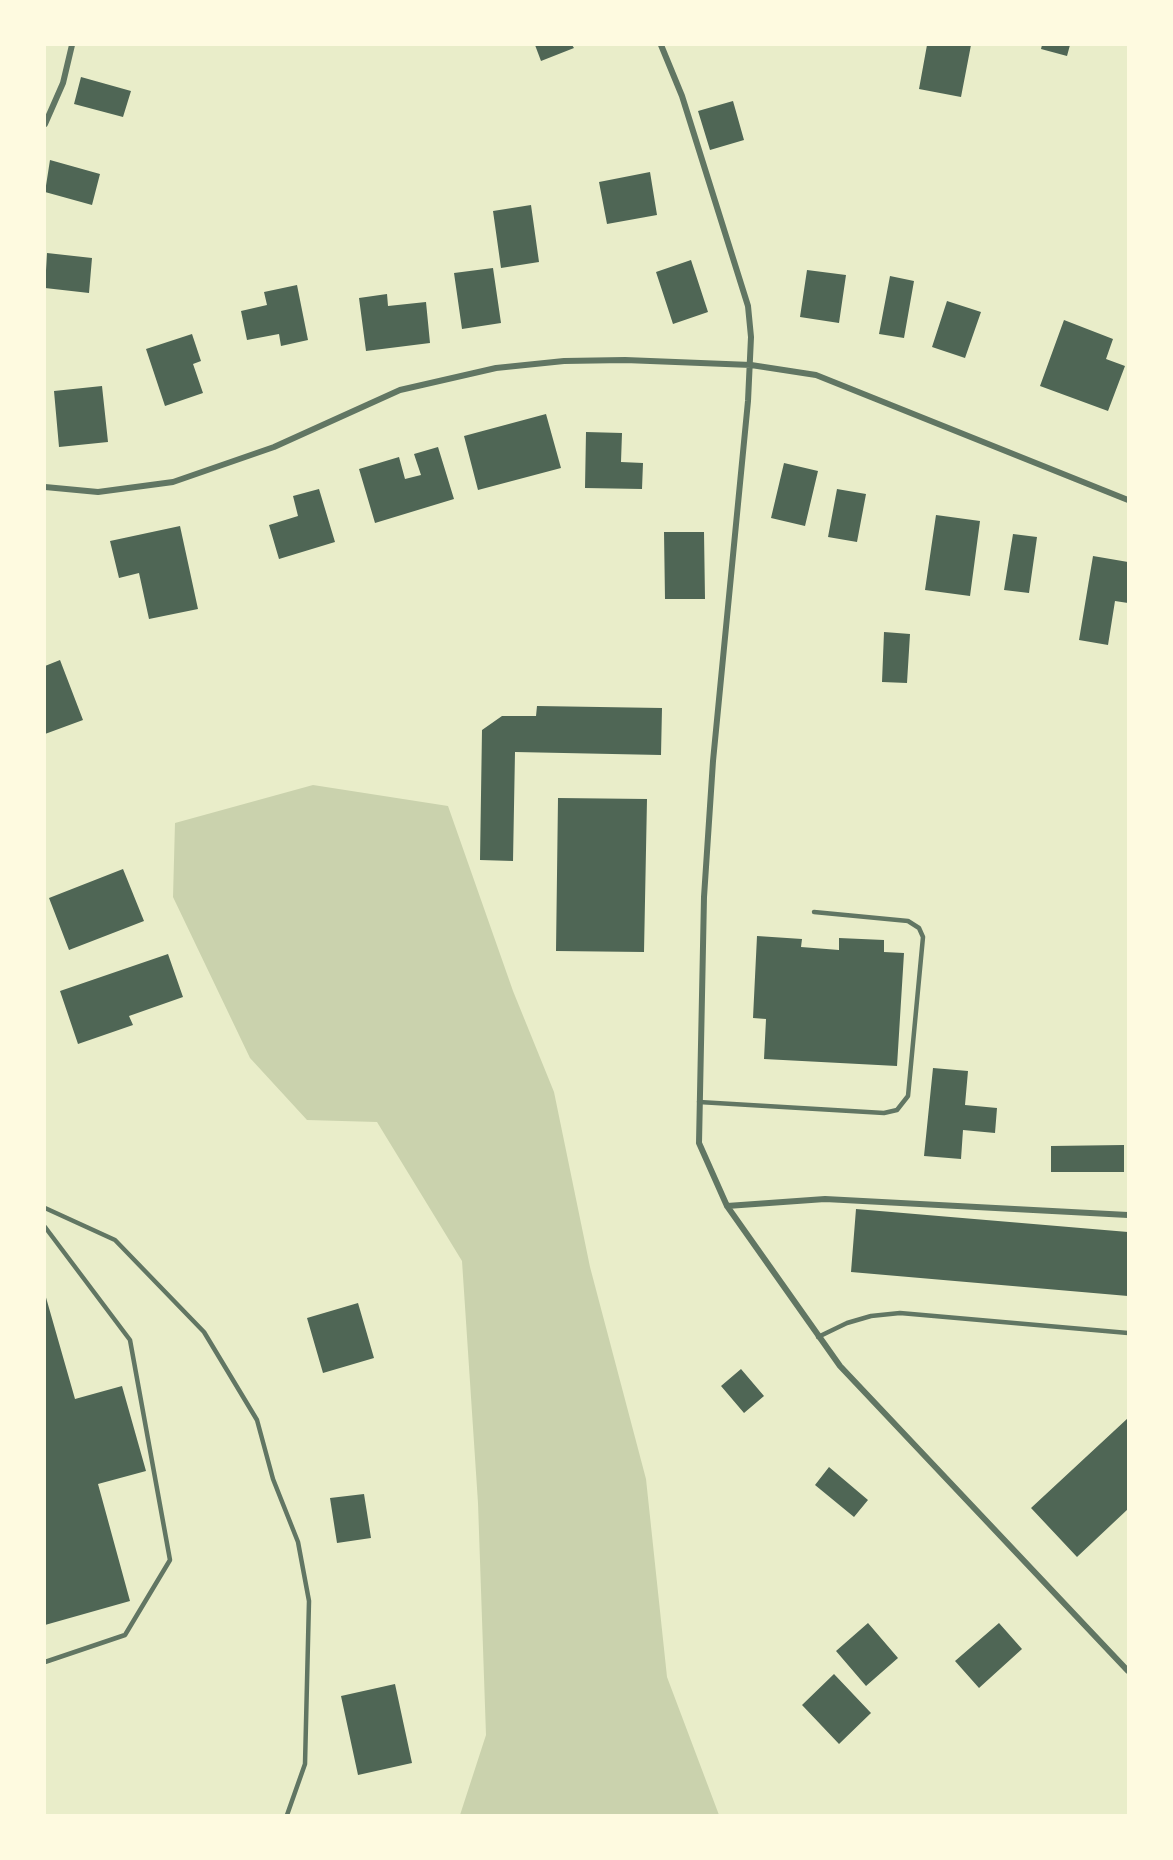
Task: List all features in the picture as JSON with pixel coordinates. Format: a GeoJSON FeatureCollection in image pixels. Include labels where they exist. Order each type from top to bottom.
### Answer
{"type":"FeatureCollection","features":[{"type":"Feature","properties":{"kind":"street"},"geometry":{"type":"LineString","coordinates":[[45,124],[63,83],[72,45]]}},
{"type":"Feature","properties":{"kind":"street"},"geometry":{"type":"LineString","coordinates":[[661,45],[682,96],[748,306],[751,365],[712,772],[704,897],[699,1143],[727,1206],[840,1366],[1128,1671]]}},
{"type":"Feature","properties":{"kind":"street"},"geometry":{"type":"LineString","coordinates":[[45,487],[98,492],[173,482],[274,447],[400,390],[496,368],[564,361],[625,360],[751,365],[816,375],[1128,500]]}},
{"type":"Feature","properties":{"kind":"street"},"geometry":{"type":"LineString","coordinates":[[727,1206],[825,1198],[1128,1215]]}},
{"type":"Feature","properties":{"kind":"lane"},"geometry":{"type":"LineString","coordinates":[[699,1102],[884,1113],[897,1110],[908,1096],[923,937],[919,928],[908,921],[814,912]]}},
{"type":"Feature","properties":{"kind":"lane"},"geometry":{"type":"LineString","coordinates":[[45,1208],[115,1240],[204,1332],[257,1420],[273,1479],[298,1542],[309,1601],[305,1764],[287,1815]]}},
{"type":"Feature","properties":{"kind":"lane"},"geometry":{"type":"LineString","coordinates":[[45,1227],[130,1340],[171,1560],[125,1635],[45,1662]]}},
{"type":"Feature","properties":{"kind":"lane"},"geometry":{"type":"LineString","coordinates":[[818,1337],[847,1323],[870,1316],[900,1313],[1128,1333]]}},
{"type":"Feature","properties":{"kind":"green space"},"geometry":{"type":"Polygon","coordinates":[[[313,785],[448,806],[513,991],[554,1092],[590,1267],[646,1479],[667,1677],[719,1815],[460,1815],[486,1735],[478,1503],[462,1261],[377,1122],[307,1120],[250,1058],[173,897],[175,823],[313,785]]]}},
{"type":"Feature","properties":{"kind":"building"},"geometry":{"type":"Polygon","coordinates":[[[535,45],[572,45],[574,48],[541,61],[535,45]]]}},
{"type":"Feature","properties":{"kind":"building"},"geometry":{"type":"Polygon","coordinates":[[[927,45],[971,45],[961,97],[919,89],[927,45]]]}},
{"type":"Feature","properties":{"kind":"building"},"geometry":{"type":"Polygon","coordinates":[[[1042,45],[1070,45],[1067,56],[1041,49],[1042,45]]]}},
{"type":"Feature","properties":{"kind":"building"},"geometry":{"type":"Polygon","coordinates":[[[81,77],[131,91],[123,117],[74,104],[81,77]]]}},
{"type":"Feature","properties":{"kind":"building"},"geometry":{"type":"Polygon","coordinates":[[[733,101],[744,140],[710,150],[698,111],[733,101]]]}},
{"type":"Feature","properties":{"kind":"building"},"geometry":{"type":"Polygon","coordinates":[[[50,160],[100,174],[92,205],[45,192],[50,160]]]}},
{"type":"Feature","properties":{"kind":"building"},"geometry":{"type":"Polygon","coordinates":[[[650,172],[657,215],[607,224],[599,182],[650,172]]]}},
{"type":"Feature","properties":{"kind":"building"},"geometry":{"type":"Polygon","coordinates":[[[531,205],[539,262],[501,268],[493,211],[531,205]]]}},
{"type":"Feature","properties":{"kind":"building"},"geometry":{"type":"Polygon","coordinates":[[[47,253],[92,258],[89,293],[45,288],[47,253]]]}},
{"type":"Feature","properties":{"kind":"building"},"geometry":{"type":"Polygon","coordinates":[[[691,260],[708,312],[673,324],[656,272],[691,260]]]}},
{"type":"Feature","properties":{"kind":"building"},"geometry":{"type":"Polygon","coordinates":[[[493,268],[501,323],[462,329],[454,273],[493,268]]]}},
{"type":"Feature","properties":{"kind":"building"},"geometry":{"type":"Polygon","coordinates":[[[807,270],[846,275],[839,323],[800,317],[807,270]]]}},
{"type":"Feature","properties":{"kind":"building"},"geometry":{"type":"Polygon","coordinates":[[[890,276],[914,281],[904,338],[879,334],[890,276]]]}},
{"type":"Feature","properties":{"kind":"building"},"geometry":{"type":"Polygon","coordinates":[[[297,285],[308,340],[281,346],[279,334],[247,340],[241,311],[267,305],[264,292],[297,285]]]}},
{"type":"Feature","properties":{"kind":"building"},"geometry":{"type":"Polygon","coordinates":[[[387,294],[388,306],[426,302],[430,343],[366,351],[359,298],[387,294]]]}},
{"type":"Feature","properties":{"kind":"building"},"geometry":{"type":"Polygon","coordinates":[[[947,301],[981,312],[965,358],[932,347],[947,301]]]}},
{"type":"Feature","properties":{"kind":"building"},"geometry":{"type":"Polygon","coordinates":[[[1064,320],[1113,339],[1106,359],[1125,366],[1108,411],[1040,386],[1064,320]]]}},
{"type":"Feature","properties":{"kind":"building"},"geometry":{"type":"Polygon","coordinates":[[[192,334],[201,361],[193,364],[203,393],[165,406],[146,349],[192,334]]]}},
{"type":"Feature","properties":{"kind":"building"},"geometry":{"type":"Polygon","coordinates":[[[102,386],[108,442],[59,447],[54,391],[102,386]]]}},
{"type":"Feature","properties":{"kind":"building"},"geometry":{"type":"Polygon","coordinates":[[[546,414],[561,468],[478,490],[464,436],[546,414]]]}},
{"type":"Feature","properties":{"kind":"building"},"geometry":{"type":"Polygon","coordinates":[[[586,432],[622,433],[621,462],[643,463],[642,489],[585,488],[586,432]]]}},
{"type":"Feature","properties":{"kind":"building"},"geometry":{"type":"Polygon","coordinates":[[[438,447],[454,499],[375,523],[359,469],[399,457],[405,479],[421,475],[414,454],[438,447]]]}},
{"type":"Feature","properties":{"kind":"building"},"geometry":{"type":"Polygon","coordinates":[[[784,463],[818,471],[805,526],[771,518],[784,463]]]}},
{"type":"Feature","properties":{"kind":"building"},"geometry":{"type":"Polygon","coordinates":[[[319,489],[335,542],[279,559],[269,525],[298,516],[293,496],[319,489]]]}},
{"type":"Feature","properties":{"kind":"building"},"geometry":{"type":"Polygon","coordinates":[[[837,489],[866,494],[857,542],[828,537],[837,489]]]}},
{"type":"Feature","properties":{"kind":"building"},"geometry":{"type":"Polygon","coordinates":[[[936,515],[980,521],[970,596],[925,590],[936,515]]]}},
{"type":"Feature","properties":{"kind":"building"},"geometry":{"type":"Polygon","coordinates":[[[180,526],[198,609],[149,619],[139,573],[119,578],[110,541],[180,526]]]}},
{"type":"Feature","properties":{"kind":"building"},"geometry":{"type":"Polygon","coordinates":[[[664,532],[704,532],[705,599],[665,599],[664,532]]]}},
{"type":"Feature","properties":{"kind":"building"},"geometry":{"type":"Polygon","coordinates":[[[1013,534],[1037,537],[1029,593],[1004,590],[1013,534]]]}},
{"type":"Feature","properties":{"kind":"building"},"geometry":{"type":"Polygon","coordinates":[[[1093,556],[1128,562],[1128,603],[1115,601],[1108,645],[1079,640],[1093,556]]]}},
{"type":"Feature","properties":{"kind":"building"},"geometry":{"type":"Polygon","coordinates":[[[884,632],[910,634],[907,683],[882,682],[884,632]]]}},
{"type":"Feature","properties":{"kind":"building"},"geometry":{"type":"Polygon","coordinates":[[[60,660],[83,720],[45,734],[45,666],[60,660]]]}},
{"type":"Feature","properties":{"kind":"building"},"geometry":{"type":"Polygon","coordinates":[[[537,706],[662,708],[661,755],[515,752],[513,861],[480,860],[482,730],[502,716],[536,716],[537,706]]]}},
{"type":"Feature","properties":{"kind":"building"},"geometry":{"type":"Polygon","coordinates":[[[558,798],[647,799],[644,952],[556,951],[558,798]]]}},
{"type":"Feature","properties":{"kind":"building"},"geometry":{"type":"Polygon","coordinates":[[[123,869],[144,921],[69,950],[49,898],[123,869]]]}},
{"type":"Feature","properties":{"kind":"building"},"geometry":{"type":"Polygon","coordinates":[[[757,936],[802,939],[801,947],[839,950],[839,938],[884,940],[884,952],[904,953],[897,1066],[764,1059],[766,1019],[753,1018],[757,936]]]}},
{"type":"Feature","properties":{"kind":"building"},"geometry":{"type":"Polygon","coordinates":[[[168,954],[183,997],[129,1016],[133,1025],[78,1044],[60,991],[168,954]]]}},
{"type":"Feature","properties":{"kind":"building"},"geometry":{"type":"Polygon","coordinates":[[[933,1068],[968,1071],[965,1105],[997,1108],[995,1133],[963,1130],[961,1159],[924,1156],[933,1068]]]}},
{"type":"Feature","properties":{"kind":"building"},"geometry":{"type":"Polygon","coordinates":[[[1124,1145],[1124,1172],[1051,1172],[1051,1146],[1124,1145]]]}},
{"type":"Feature","properties":{"kind":"building"},"geometry":{"type":"Polygon","coordinates":[[[856,1209],[1128,1232],[1128,1296],[851,1272],[856,1209]]]}},
{"type":"Feature","properties":{"kind":"building"},"geometry":{"type":"Polygon","coordinates":[[[45,1294],[75,1399],[122,1386],[146,1471],[98,1484],[130,1601],[45,1625],[45,1294]]]}},
{"type":"Feature","properties":{"kind":"building"},"geometry":{"type":"Polygon","coordinates":[[[358,1303],[374,1358],[323,1373],[307,1318],[358,1303]]]}},
{"type":"Feature","properties":{"kind":"building"},"geometry":{"type":"Polygon","coordinates":[[[741,1369],[764,1396],[744,1413],[721,1386],[741,1369]]]}},
{"type":"Feature","properties":{"kind":"building"},"geometry":{"type":"Polygon","coordinates":[[[1128,1418],[1128,1509],[1077,1557],[1031,1508],[1128,1418]]]}},
{"type":"Feature","properties":{"kind":"building"},"geometry":{"type":"Polygon","coordinates":[[[829,1467],[868,1500],[854,1517],[815,1485],[829,1467]]]}},
{"type":"Feature","properties":{"kind":"building"},"geometry":{"type":"Polygon","coordinates":[[[364,1494],[371,1538],[337,1543],[330,1498],[364,1494]]]}},
{"type":"Feature","properties":{"kind":"building"},"geometry":{"type":"Polygon","coordinates":[[[868,1623],[898,1658],[866,1686],[836,1651],[868,1623]]]}},
{"type":"Feature","properties":{"kind":"building"},"geometry":{"type":"Polygon","coordinates":[[[999,1623],[1022,1649],[979,1688],[955,1661],[999,1623]]]}},
{"type":"Feature","properties":{"kind":"building"},"geometry":{"type":"Polygon","coordinates":[[[834,1674],[871,1713],[839,1744],[802,1705],[834,1674]]]}},
{"type":"Feature","properties":{"kind":"building"},"geometry":{"type":"Polygon","coordinates":[[[395,1684],[412,1763],[358,1775],[341,1696],[395,1684]]]}}]}
